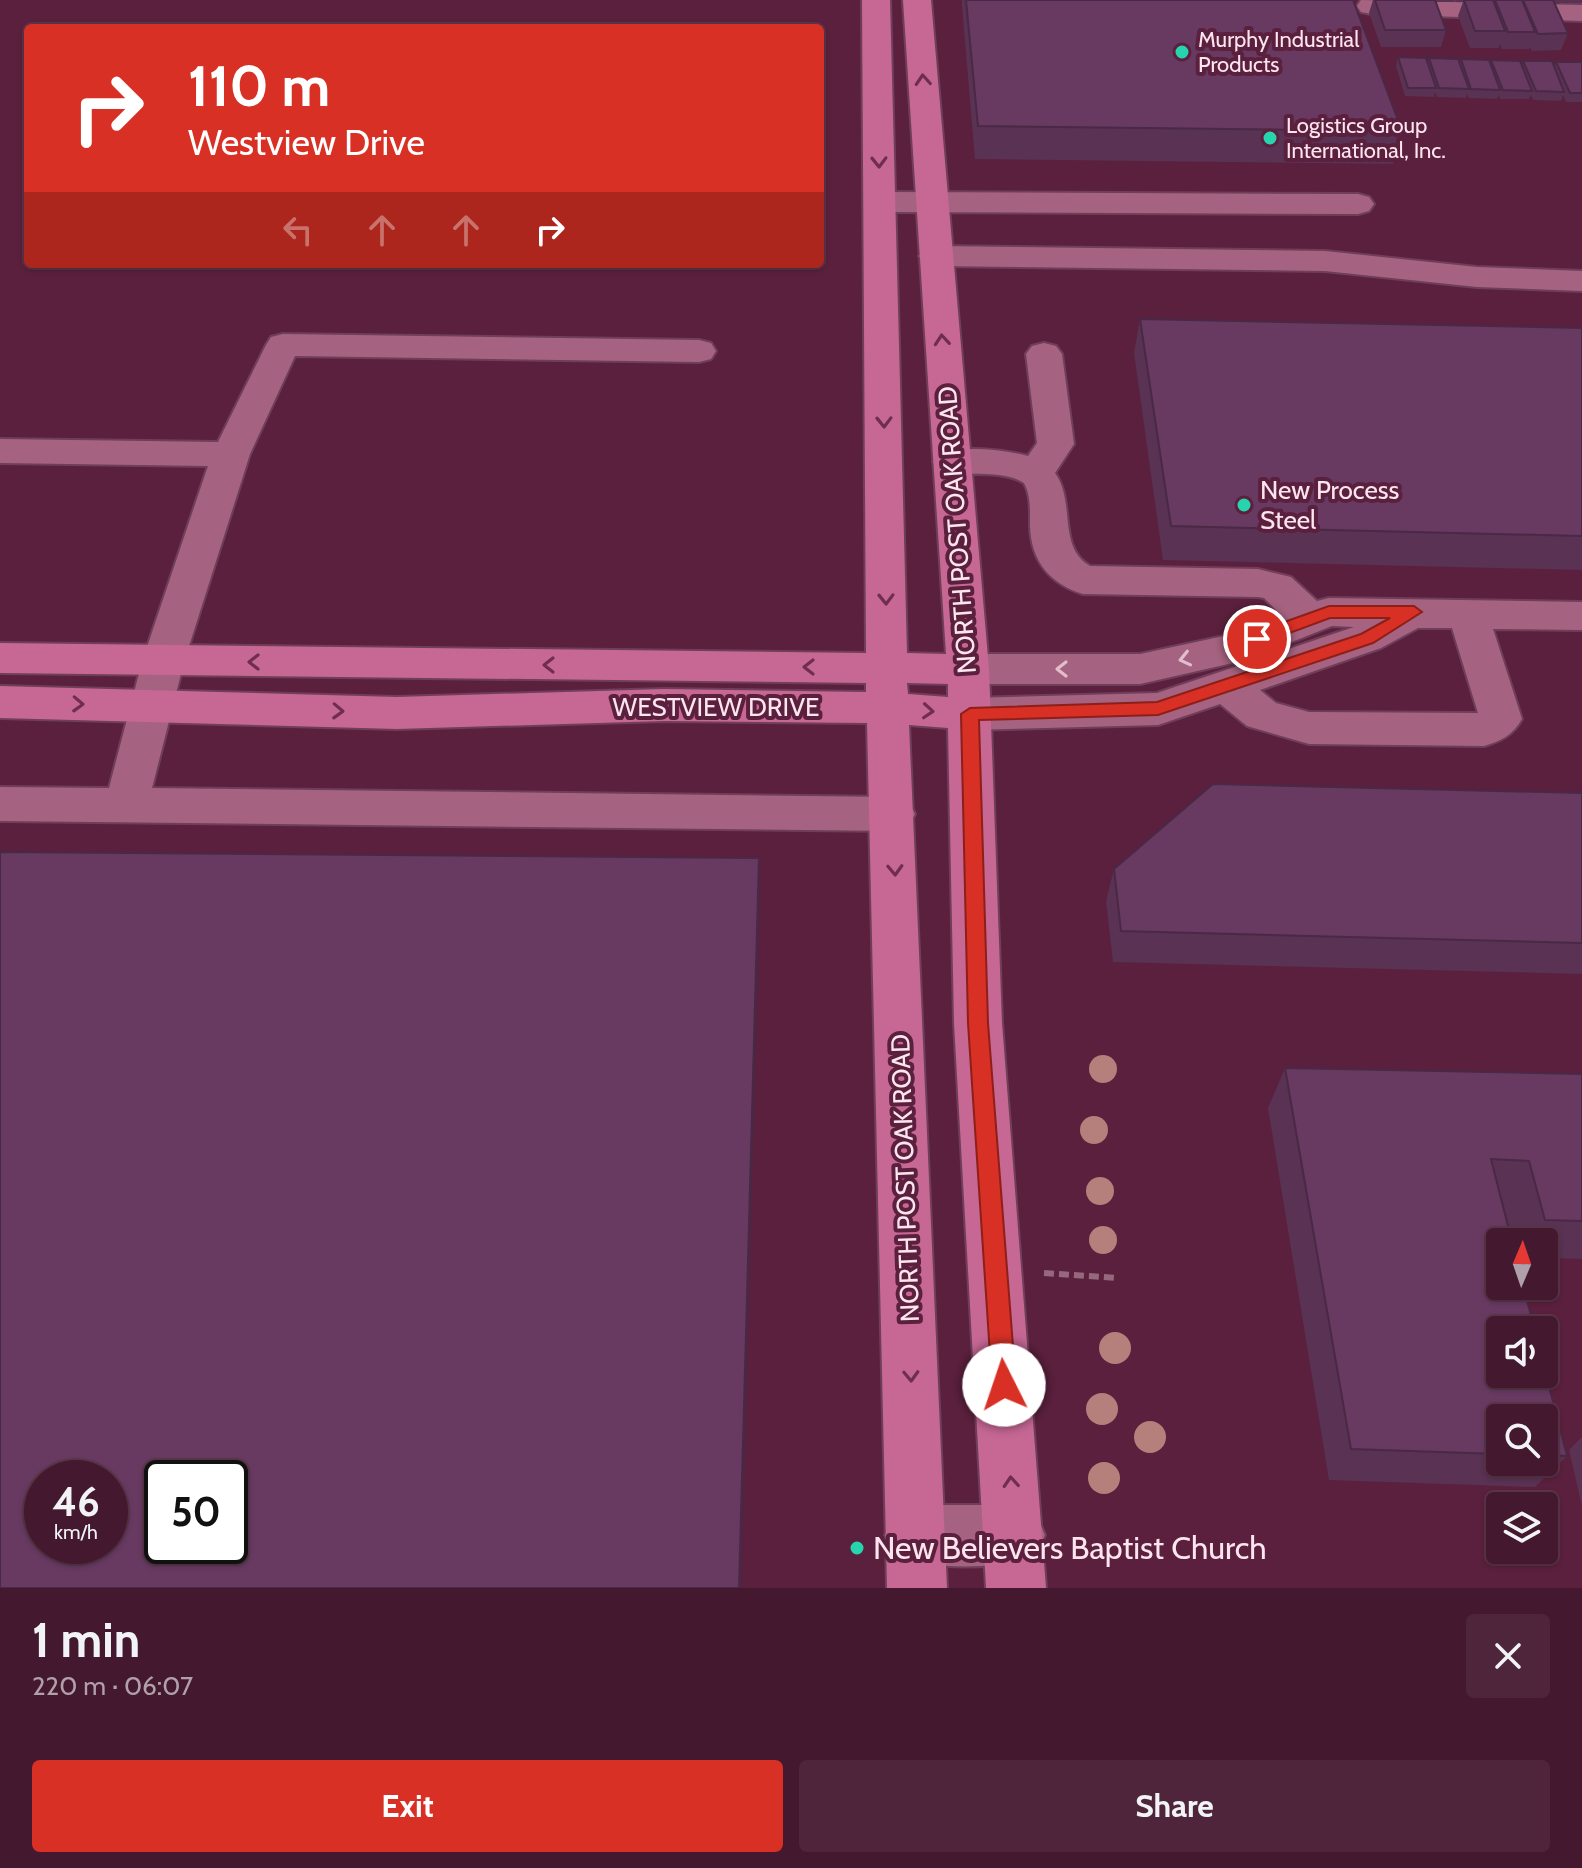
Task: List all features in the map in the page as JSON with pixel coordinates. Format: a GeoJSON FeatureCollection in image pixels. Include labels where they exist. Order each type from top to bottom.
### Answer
{"type":"FeatureCollection","features":[{"type":"Feature","properties":{"kind":"main road","name":"NORTH POST OAK ROAD"},"geometry":{"type":"LineString","coordinates":[[876,0],[887,688],[916,1561]]}},
{"type":"Feature","properties":{"kind":"main road","name":"NORTH POST OAK ROAD"},"geometry":{"type":"LineString","coordinates":[[917,0],[969,692],[978,1023],[1016,1562]]}},
{"type":"Feature","properties":{"kind":"main road","name":"WESTVIEW DRIVE"},"geometry":{"type":"LineString","coordinates":[[0,658],[969,692]]}},
{"type":"Feature","properties":{"kind":"main road","name":"WESTVIEW DRIVE"},"geometry":{"type":"LineString","coordinates":[[0,702],[397,713],[664,705],[887,688]]}},
{"type":"Feature","properties":{"kind":"street"},"geometry":{"type":"LineString","coordinates":[[1371,6],[1582,13]]}},
{"type":"Feature","properties":{"kind":"street"},"geometry":{"type":"LineString","coordinates":[[880,202],[1358,204]]}},
{"type":"Feature","properties":{"kind":"street"},"geometry":{"type":"LineString","coordinates":[[936,256],[1325,261],[1477,277],[1582,281]]}},
{"type":"Feature","properties":{"kind":"street"},"geometry":{"type":"LineString","coordinates":[[126,805],[163,662],[231,454],[283,345],[699,351]]}},
{"type":"Feature","properties":{"kind":"street"},"geometry":{"type":"LineString","coordinates":[[1036,473],[1056,444],[1044,354]]}},
{"type":"Feature","properties":{"kind":"street"},"geometry":{"type":"LineString","coordinates":[[0,451],[231,454]]}},
{"type":"Feature","properties":{"kind":"street"},"geometry":{"type":"LineString","coordinates":[[952,462],[1015,465],[1036,473],[1044,486],[1055,562],[1066,573],[1083,580],[1258,583],[1277,587],[1309,618]]}},
{"type":"Feature","properties":{"kind":"street","name":"WESTVIEW DRIVE"},"geometry":{"type":"LineString","coordinates":[[969,692],[1140,669],[1231,649],[1329,612],[1582,616]]}},
{"type":"Feature","properties":{"kind":"street","name":"WESTVIEW DRIVE"},"geometry":{"type":"LineString","coordinates":[[969,692],[1158,709],[1367,638],[1414,612]]}},
{"type":"Feature","properties":{"kind":"street"},"geometry":{"type":"LineString","coordinates":[[1227,686],[1262,715],[1309,728],[1484,730],[1501,719],[1468,613]]}},
{"type":"Feature","properties":{"kind":"street"},"geometry":{"type":"LineString","coordinates":[[0,804],[893,814]]}},
{"type":"Feature","properties":{"kind":"street"},"geometry":{"type":"LineString","coordinates":[[916,1561],[1016,1562]]}},
{"type":"Feature","properties":{"kind":"path"},"geometry":{"type":"LineString","coordinates":[[1035,1273],[1118,1278]]}},
{"type":"Feature","properties":{"kind":"building"},"geometry":{"type":"Polygon","coordinates":[[[966,0],[1353,0],[1402,131],[978,126],[966,0]]]}},
{"type":"Feature","properties":{"kind":"building"},"geometry":{"type":"Polygon","coordinates":[[[1375,0],[1435,0],[1446,30],[1385,30],[1375,0]]]}},
{"type":"Feature","properties":{"kind":"building"},"geometry":{"type":"Polygon","coordinates":[[[1464,0],[1493,0],[1505,31],[1475,31],[1464,0]]]}},
{"type":"Feature","properties":{"kind":"building"},"geometry":{"type":"Polygon","coordinates":[[[1495,0],[1522,0],[1535,32],[1508,32],[1495,0]]]}},
{"type":"Feature","properties":{"kind":"building"},"geometry":{"type":"Polygon","coordinates":[[[1523,0],[1553,0],[1568,33],[1538,34],[1523,0]]]}},
{"type":"Feature","properties":{"kind":"building"},"geometry":{"type":"Polygon","coordinates":[[[1398,57],[1426,58],[1436,88],[1408,88],[1398,57]]]}},
{"type":"Feature","properties":{"kind":"building"},"geometry":{"type":"Polygon","coordinates":[[[1429,58],[1458,59],[1469,89],[1439,88],[1429,58]]]}},
{"type":"Feature","properties":{"kind":"building"},"geometry":{"type":"Polygon","coordinates":[[[1461,59],[1489,60],[1500,90],[1471,89],[1461,59]]]}},
{"type":"Feature","properties":{"kind":"building"},"geometry":{"type":"Polygon","coordinates":[[[1491,60],[1520,61],[1532,91],[1503,90],[1491,60]]]}},
{"type":"Feature","properties":{"kind":"building"},"geometry":{"type":"Polygon","coordinates":[[[1523,61],[1552,61],[1564,92],[1536,91],[1523,61]]]}},
{"type":"Feature","properties":{"kind":"building"},"geometry":{"type":"Polygon","coordinates":[[[1556,62],[1582,62],[1582,93],[1570,93],[1556,62]]]}},
{"type":"Feature","properties":{"kind":"building"},"geometry":{"type":"Polygon","coordinates":[[[1140,319],[1582,328],[1582,536],[1171,526],[1140,319]]]}},
{"type":"Feature","properties":{"kind":"building"},"geometry":{"type":"Polygon","coordinates":[[[1213,784],[1582,793],[1582,943],[1121,931],[1114,869],[1213,784]]]}},
{"type":"Feature","properties":{"kind":"building"},"geometry":{"type":"Polygon","coordinates":[[[0,852],[759,858],[739,1588],[0,1588],[0,852]]]}},
{"type":"Feature","properties":{"kind":"building"},"geometry":{"type":"Polygon","coordinates":[[[1285,1068],[1582,1074],[1582,1221],[1545,1220],[1529,1161],[1491,1159],[1508,1228],[1486,1228],[1486,1300],[1527,1300],[1531,1316],[1486,1316],[1486,1388],[1549,1388],[1554,1404],[1486,1404],[1486,1454],[1351,1449],[1285,1068]]]}},
{"type":"Feature","properties":{"kind":"building"},"geometry":{"type":"Polygon","coordinates":[[[1558,1421],[1567,1456],[1558,1456],[1558,1421]]]}},
{"type":"Feature","properties":{"kind":"place","name":"Murphy Industrial Products"},"geometry":{"type":"Point","coordinates":[1182,52]}},
{"type":"Feature","properties":{"kind":"place","name":"Logistics Group International, Inc."},"geometry":{"type":"Point","coordinates":[1270,138]}},
{"type":"Feature","properties":{"kind":"place","name":"New Process Steel"},"geometry":{"type":"Point","coordinates":[1244,505]}},
{"type":"Feature","properties":{"kind":"place","name":"New Believers Baptist Church"},"geometry":{"type":"Point","coordinates":[857,1548]}},
{"type":"Feature","properties":{"kind":"route"},"geometry":{"type":"LineString","coordinates":[[1004,1385],[978,1023],[970,714],[1158,709],[1367,638],[1414,612],[1329,612],[1257,639]]}}]}
